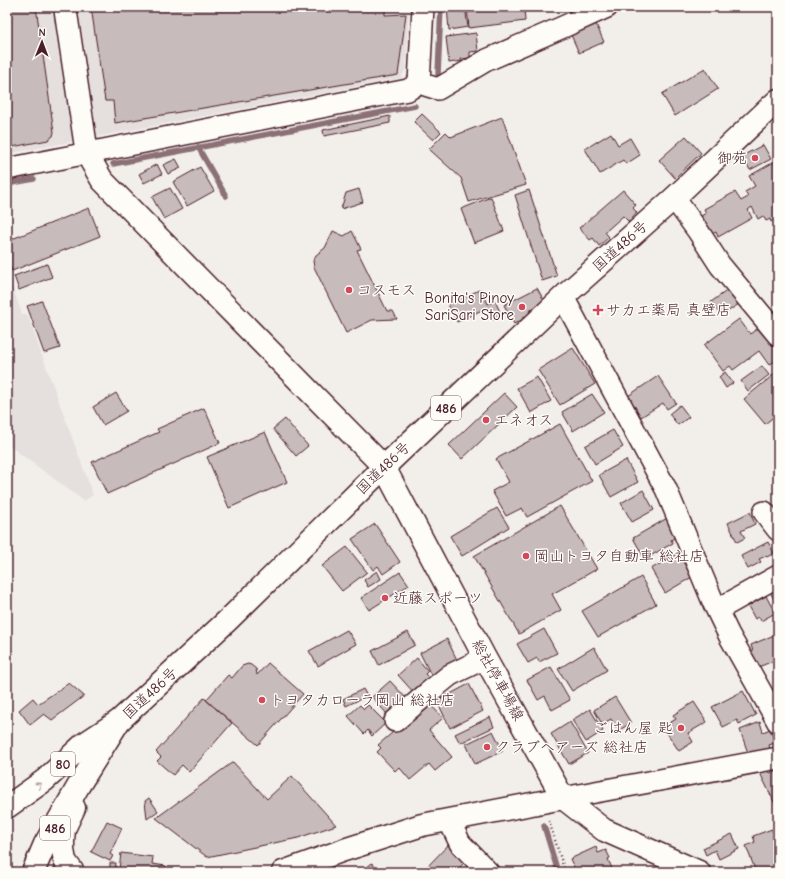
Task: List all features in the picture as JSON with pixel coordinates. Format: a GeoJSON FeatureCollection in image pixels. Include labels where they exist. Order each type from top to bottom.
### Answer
{"type":"FeatureCollection","features":[{"type":"Feature","properties":{"kind":"main road"},"geometry":{"type":"LineString","coordinates":[[65,7],[87,154]]}},
{"type":"Feature","properties":{"kind":"main road","name":"国道486号"},"geometry":{"type":"LineString","coordinates":[[33,872],[45,844],[79,785],[119,721],[228,620],[384,466],[563,297],[674,198],[778,100]]}},
{"type":"Feature","properties":{"kind":"main road","name":"総社停車場線"},"geometry":{"type":"LineString","coordinates":[[87,154],[102,180],[384,466],[485,658],[562,798],[604,830],[699,872]]}},
{"type":"Feature","properties":{"kind":"main road","name":"80"},"geometry":{"type":"LineString","coordinates":[[7,807],[45,780],[84,744],[119,721]]}},
{"type":"Feature","properties":{"kind":"main road"},"geometry":{"type":"LineString","coordinates":[[73,872],[66,861],[62,840],[64,829],[76,804],[79,785]]}},
{"type":"Feature","properties":{"kind":"main road"},"geometry":{"type":"LineString","coordinates":[[284,872],[344,850],[422,825],[562,798]]}},
{"type":"Feature","properties":{"kind":"street"},"geometry":{"type":"LineString","coordinates":[[419,83],[423,7]]}},
{"type":"Feature","properties":{"kind":"street"},"geometry":{"type":"LineString","coordinates":[[7,169],[408,90],[419,83],[438,89],[487,60],[563,28],[607,7]]}},
{"type":"Feature","properties":{"kind":"street"},"geometry":{"type":"LineString","coordinates":[[674,198],[720,265],[778,335]]}},
{"type":"Feature","properties":{"kind":"street"},"geometry":{"type":"LineString","coordinates":[[563,297],[666,488],[716,610],[729,635],[771,694],[778,722]]}},
{"type":"Feature","properties":{"kind":"street"},"geometry":{"type":"LineString","coordinates":[[764,512],[778,530]]}},
{"type":"Feature","properties":{"kind":"street"},"geometry":{"type":"LineString","coordinates":[[716,610],[778,576]]}},
{"type":"Feature","properties":{"kind":"street"},"geometry":{"type":"LineString","coordinates":[[396,721],[450,675],[485,658]]}},
{"type":"Feature","properties":{"kind":"street"},"geometry":{"type":"LineString","coordinates":[[562,798],[778,758]]}},
{"type":"Feature","properties":{"kind":"street"},"geometry":{"type":"LineString","coordinates":[[449,820],[460,842],[484,870]]}},
{"type":"Feature","properties":{"kind":"path"},"geometry":{"type":"LineString","coordinates":[[549,818],[565,872]]}},
{"type":"Feature","properties":{"kind":"shaded area"},"geometry":{"type":"Polygon","coordinates":[[[7,7],[409,7],[406,69],[401,78],[7,154],[7,7]]]}},
{"type":"Feature","properties":{"kind":"shaded area"},"geometry":{"type":"Polygon","coordinates":[[[7,273],[22,314],[27,314],[93,495],[84,501],[7,444],[7,273]]]}},
{"type":"Feature","properties":{"kind":"building"},"geometry":{"type":"Polygon","coordinates":[[[7,7],[36,7],[54,132],[53,136],[48,140],[7,148],[7,7]]]}},
{"type":"Feature","properties":{"kind":"building"},"geometry":{"type":"Polygon","coordinates":[[[91,7],[385,7],[385,15],[406,14],[398,75],[115,123],[113,101],[105,101],[91,7]]]}},
{"type":"Feature","properties":{"kind":"building"},"geometry":{"type":"Polygon","coordinates":[[[447,7],[465,7],[468,27],[449,30],[447,7]]]}},
{"type":"Feature","properties":{"kind":"building"},"geometry":{"type":"Polygon","coordinates":[[[467,7],[524,7],[525,21],[469,28],[467,7]]]}},
{"type":"Feature","properties":{"kind":"building"},"geometry":{"type":"Polygon","coordinates":[[[596,24],[604,42],[579,53],[571,35],[596,24]]]}},
{"type":"Feature","properties":{"kind":"building"},"geometry":{"type":"Polygon","coordinates":[[[476,33],[478,51],[470,52],[470,58],[449,63],[446,37],[476,33]]]}},
{"type":"Feature","properties":{"kind":"building"},"geometry":{"type":"Polygon","coordinates":[[[705,68],[718,89],[675,116],[662,94],[705,68]]]}},
{"type":"Feature","properties":{"kind":"building"},"geometry":{"type":"Polygon","coordinates":[[[422,114],[441,132],[433,140],[414,122],[422,114]]]}},
{"type":"Feature","properties":{"kind":"building"},"geometry":{"type":"Polygon","coordinates":[[[390,116],[390,123],[324,136],[323,130],[390,116]]]}},
{"type":"Feature","properties":{"kind":"building"},"geometry":{"type":"Polygon","coordinates":[[[502,117],[526,185],[469,202],[461,178],[429,149],[446,132],[451,137],[502,117]]]}},
{"type":"Feature","properties":{"kind":"building"},"geometry":{"type":"Polygon","coordinates":[[[611,133],[618,145],[630,138],[640,155],[626,164],[623,160],[600,174],[585,149],[611,133]]]}},
{"type":"Feature","properties":{"kind":"building"},"geometry":{"type":"Polygon","coordinates":[[[686,136],[701,153],[675,178],[659,160],[686,136]]]}},
{"type":"Feature","properties":{"kind":"building"},"geometry":{"type":"Polygon","coordinates":[[[763,145],[771,159],[750,170],[742,156],[763,145]]]}},
{"type":"Feature","properties":{"kind":"building"},"geometry":{"type":"Polygon","coordinates":[[[176,159],[181,168],[168,174],[163,165],[176,159]]]}},
{"type":"Feature","properties":{"kind":"building"},"geometry":{"type":"Polygon","coordinates":[[[774,162],[778,170],[778,218],[771,222],[770,219],[766,221],[763,216],[758,219],[752,207],[748,210],[752,218],[718,237],[716,232],[712,234],[701,216],[706,213],[704,209],[735,192],[741,201],[748,197],[745,192],[755,186],[749,176],[774,162]]]}},
{"type":"Feature","properties":{"kind":"building"},"geometry":{"type":"Polygon","coordinates":[[[157,164],[162,174],[144,183],[139,174],[157,164]]]}},
{"type":"Feature","properties":{"kind":"building"},"geometry":{"type":"Polygon","coordinates":[[[200,167],[214,191],[187,206],[173,182],[200,167]]]}},
{"type":"Feature","properties":{"kind":"building"},"geometry":{"type":"Polygon","coordinates":[[[170,188],[182,209],[164,219],[152,197],[170,188]]]}},
{"type":"Feature","properties":{"kind":"building"},"geometry":{"type":"Polygon","coordinates":[[[359,189],[363,202],[341,209],[346,193],[359,189]]]}},
{"type":"Feature","properties":{"kind":"building"},"geometry":{"type":"Polygon","coordinates":[[[529,190],[557,276],[542,281],[515,195],[529,190]]]}},
{"type":"Feature","properties":{"kind":"building"},"geometry":{"type":"Polygon","coordinates":[[[623,190],[636,205],[633,208],[637,213],[628,221],[623,216],[605,232],[609,237],[599,246],[593,238],[590,240],[579,228],[623,190]]]}},
{"type":"Feature","properties":{"kind":"building"},"geometry":{"type":"Polygon","coordinates":[[[491,197],[504,231],[474,243],[461,209],[491,197]]]}},
{"type":"Feature","properties":{"kind":"building"},"geometry":{"type":"Polygon","coordinates":[[[89,208],[100,236],[12,271],[7,259],[7,241],[89,208]]]}},
{"type":"Feature","properties":{"kind":"building"},"geometry":{"type":"Polygon","coordinates":[[[333,231],[344,236],[352,231],[361,249],[357,250],[387,311],[393,311],[397,319],[372,320],[346,333],[314,267],[313,261],[316,255],[325,248],[333,231]]]}},
{"type":"Feature","properties":{"kind":"building"},"geometry":{"type":"Polygon","coordinates":[[[47,264],[52,277],[19,290],[14,276],[47,264]]]}},
{"type":"Feature","properties":{"kind":"building"},"geometry":{"type":"Polygon","coordinates":[[[732,287],[742,302],[721,316],[711,302],[732,287]]]}},
{"type":"Feature","properties":{"kind":"building"},"geometry":{"type":"Polygon","coordinates":[[[537,288],[545,302],[529,311],[531,315],[514,324],[504,305],[537,288]]]}},
{"type":"Feature","properties":{"kind":"building"},"geometry":{"type":"Polygon","coordinates":[[[481,289],[488,304],[495,301],[502,316],[492,320],[486,308],[457,322],[448,305],[481,289]]]}},
{"type":"Feature","properties":{"kind":"building"},"geometry":{"type":"Polygon","coordinates":[[[42,301],[60,348],[44,353],[27,306],[42,301]]]}},
{"type":"Feature","properties":{"kind":"building"},"geometry":{"type":"Polygon","coordinates":[[[778,308],[778,328],[769,314],[778,308]]]}},
{"type":"Feature","properties":{"kind":"building"},"geometry":{"type":"Polygon","coordinates":[[[739,319],[750,334],[762,325],[778,346],[778,359],[769,365],[759,351],[733,370],[730,366],[723,371],[704,345],[739,319]]]}},
{"type":"Feature","properties":{"kind":"building"},"geometry":{"type":"Polygon","coordinates":[[[573,348],[595,384],[560,405],[538,370],[573,348]]]}},
{"type":"Feature","properties":{"kind":"building"},"geometry":{"type":"Polygon","coordinates":[[[762,366],[769,375],[748,391],[741,381],[762,366]]]}},
{"type":"Feature","properties":{"kind":"building"},"geometry":{"type":"Polygon","coordinates":[[[778,371],[778,413],[765,424],[744,399],[778,371]]]}},
{"type":"Feature","properties":{"kind":"building"},"geometry":{"type":"Polygon","coordinates":[[[725,372],[733,383],[726,388],[719,377],[725,372]]]}},
{"type":"Feature","properties":{"kind":"building"},"geometry":{"type":"Polygon","coordinates":[[[658,376],[676,403],[667,409],[663,403],[641,417],[628,396],[658,376]]]}},
{"type":"Feature","properties":{"kind":"building"},"geometry":{"type":"Polygon","coordinates":[[[537,377],[551,401],[531,413],[517,388],[537,377]]]}},
{"type":"Feature","properties":{"kind":"building"},"geometry":{"type":"Polygon","coordinates":[[[116,393],[127,411],[103,425],[93,407],[116,393]]]}},
{"type":"Feature","properties":{"kind":"building"},"geometry":{"type":"Polygon","coordinates":[[[504,393],[517,407],[462,459],[449,445],[504,393]]]}},
{"type":"Feature","properties":{"kind":"building"},"geometry":{"type":"Polygon","coordinates":[[[592,394],[604,412],[573,431],[562,412],[592,394]]]}},
{"type":"Feature","properties":{"kind":"building"},"geometry":{"type":"Polygon","coordinates":[[[680,405],[689,417],[678,425],[669,414],[680,405]]]}},
{"type":"Feature","properties":{"kind":"building"},"geometry":{"type":"Polygon","coordinates":[[[204,408],[220,443],[107,494],[92,462],[159,432],[157,429],[204,408]]]}},
{"type":"Feature","properties":{"kind":"building"},"geometry":{"type":"Polygon","coordinates":[[[285,419],[308,446],[296,456],[273,429],[285,419]]]}},
{"type":"Feature","properties":{"kind":"building"},"geometry":{"type":"Polygon","coordinates":[[[560,424],[592,481],[527,517],[522,508],[506,516],[492,491],[509,482],[496,459],[560,424]]]}},
{"type":"Feature","properties":{"kind":"building"},"geometry":{"type":"Polygon","coordinates":[[[613,430],[623,447],[595,464],[585,446],[613,430]]]}},
{"type":"Feature","properties":{"kind":"building"},"geometry":{"type":"Polygon","coordinates":[[[265,432],[287,482],[229,508],[207,457],[265,432]]]}},
{"type":"Feature","properties":{"kind":"building"},"geometry":{"type":"Polygon","coordinates":[[[626,460],[638,482],[611,497],[599,475],[626,460]]]}},
{"type":"Feature","properties":{"kind":"building"},"geometry":{"type":"Polygon","coordinates":[[[643,490],[654,510],[632,522],[621,503],[643,490]]]}},
{"type":"Feature","properties":{"kind":"building"},"geometry":{"type":"Polygon","coordinates":[[[560,506],[597,569],[552,594],[561,610],[519,634],[474,556],[560,506]]]}},
{"type":"Feature","properties":{"kind":"building"},"geometry":{"type":"Polygon","coordinates":[[[497,508],[509,527],[462,556],[450,536],[497,508]]]}},
{"type":"Feature","properties":{"kind":"building"},"geometry":{"type":"Polygon","coordinates":[[[750,512],[755,524],[741,531],[745,538],[737,542],[728,523],[750,512]]]}},
{"type":"Feature","properties":{"kind":"building"},"geometry":{"type":"Polygon","coordinates":[[[669,517],[679,535],[671,540],[673,543],[645,559],[633,538],[669,517]]]}},
{"type":"Feature","properties":{"kind":"building"},"geometry":{"type":"Polygon","coordinates":[[[375,524],[400,562],[383,574],[378,566],[373,570],[352,539],[375,524]]]}},
{"type":"Feature","properties":{"kind":"building"},"geometry":{"type":"Polygon","coordinates":[[[768,542],[774,553],[759,559],[761,562],[748,569],[741,556],[768,542]]]}},
{"type":"Feature","properties":{"kind":"building"},"geometry":{"type":"Polygon","coordinates":[[[347,547],[367,572],[342,591],[322,566],[347,547]]]}},
{"type":"Feature","properties":{"kind":"building"},"geometry":{"type":"Polygon","coordinates":[[[678,553],[692,577],[665,593],[651,569],[678,553]]]}},
{"type":"Feature","properties":{"kind":"building"},"geometry":{"type":"Polygon","coordinates":[[[377,571],[381,579],[368,587],[364,580],[377,571]]]}},
{"type":"Feature","properties":{"kind":"building"},"geometry":{"type":"Polygon","coordinates":[[[400,572],[409,585],[369,610],[361,598],[400,572]]]}},
{"type":"Feature","properties":{"kind":"building"},"geometry":{"type":"Polygon","coordinates":[[[641,577],[656,604],[598,637],[582,611],[641,577]]]}},
{"type":"Feature","properties":{"kind":"building"},"geometry":{"type":"Polygon","coordinates":[[[778,587],[778,606],[770,592],[778,587]]]}},
{"type":"Feature","properties":{"kind":"building"},"geometry":{"type":"Polygon","coordinates":[[[766,596],[775,613],[761,621],[759,617],[755,619],[748,606],[766,596]]]}},
{"type":"Feature","properties":{"kind":"building"},"geometry":{"type":"Polygon","coordinates":[[[544,629],[557,653],[539,662],[537,658],[528,663],[517,644],[544,629]]]}},
{"type":"Feature","properties":{"kind":"building"},"geometry":{"type":"Polygon","coordinates":[[[347,630],[356,644],[318,666],[309,651],[347,630]]]}},
{"type":"Feature","properties":{"kind":"building"},"geometry":{"type":"Polygon","coordinates":[[[408,632],[415,645],[379,665],[372,651],[408,632]]]}},
{"type":"Feature","properties":{"kind":"building"},"geometry":{"type":"Polygon","coordinates":[[[774,635],[778,644],[778,659],[756,668],[750,652],[753,651],[751,645],[774,635]]]}},
{"type":"Feature","properties":{"kind":"building"},"geometry":{"type":"Polygon","coordinates":[[[447,639],[457,660],[433,679],[420,653],[447,639]]]}},
{"type":"Feature","properties":{"kind":"building"},"geometry":{"type":"Polygon","coordinates":[[[594,647],[607,670],[572,691],[558,669],[594,647]]]}},
{"type":"Feature","properties":{"kind":"building"},"geometry":{"type":"Polygon","coordinates":[[[417,658],[428,671],[425,674],[431,680],[415,694],[398,675],[417,658]]]}},
{"type":"Feature","properties":{"kind":"building"},"geometry":{"type":"Polygon","coordinates":[[[268,663],[303,694],[258,745],[206,700],[228,675],[232,678],[242,666],[248,664],[251,665],[256,669],[257,675],[268,663]]]}},
{"type":"Feature","properties":{"kind":"building"},"geometry":{"type":"Polygon","coordinates":[[[551,667],[570,700],[552,710],[545,696],[538,700],[527,680],[551,667]]]}},
{"type":"Feature","properties":{"kind":"building"},"geometry":{"type":"Polygon","coordinates":[[[390,681],[407,699],[388,715],[372,697],[390,681]]]}},
{"type":"Feature","properties":{"kind":"building"},"geometry":{"type":"Polygon","coordinates":[[[69,683],[84,696],[52,720],[44,714],[30,725],[19,710],[33,698],[38,704],[69,683]]]}},
{"type":"Feature","properties":{"kind":"building"},"geometry":{"type":"Polygon","coordinates":[[[469,684],[483,711],[450,728],[437,701],[469,684]]]}},
{"type":"Feature","properties":{"kind":"building"},"geometry":{"type":"Polygon","coordinates":[[[363,689],[367,696],[346,706],[343,699],[363,689]]]}},
{"type":"Feature","properties":{"kind":"building"},"geometry":{"type":"Polygon","coordinates":[[[743,691],[756,715],[739,724],[737,720],[723,727],[712,707],[743,691]]]}},
{"type":"Feature","properties":{"kind":"building"},"geometry":{"type":"Polygon","coordinates":[[[615,697],[631,723],[618,731],[611,719],[602,724],[594,710],[615,697]]]}},
{"type":"Feature","properties":{"kind":"building"},"geometry":{"type":"Polygon","coordinates":[[[204,698],[232,723],[189,772],[182,765],[173,775],[157,761],[161,757],[156,752],[204,698]]]}},
{"type":"Feature","properties":{"kind":"building"},"geometry":{"type":"Polygon","coordinates":[[[428,702],[443,718],[429,730],[452,757],[435,771],[429,764],[410,780],[399,767],[395,771],[377,752],[381,748],[378,745],[428,702]]]}},
{"type":"Feature","properties":{"kind":"building"},"geometry":{"type":"Polygon","coordinates":[[[694,702],[707,722],[688,733],[693,742],[679,751],[663,727],[676,719],[673,715],[694,702]]]}},
{"type":"Feature","properties":{"kind":"building"},"geometry":{"type":"Polygon","coordinates":[[[360,705],[364,709],[368,705],[386,723],[372,736],[368,730],[364,734],[348,716],[360,705]]]}},
{"type":"Feature","properties":{"kind":"building"},"geometry":{"type":"Polygon","coordinates":[[[590,709],[603,731],[586,742],[572,720],[590,709]]]}},
{"type":"Feature","properties":{"kind":"building"},"geometry":{"type":"Polygon","coordinates":[[[490,717],[494,727],[460,743],[455,734],[490,717]]]}},
{"type":"Feature","properties":{"kind":"building"},"geometry":{"type":"Polygon","coordinates":[[[570,722],[588,753],[569,764],[551,734],[570,722]]]}},
{"type":"Feature","properties":{"kind":"building"},"geometry":{"type":"Polygon","coordinates":[[[760,722],[763,732],[770,729],[775,743],[769,745],[770,748],[749,756],[740,730],[760,722]]]}},
{"type":"Feature","properties":{"kind":"building"},"geometry":{"type":"Polygon","coordinates":[[[493,731],[503,751],[475,764],[466,744],[493,731]]]}},
{"type":"Feature","properties":{"kind":"building"},"geometry":{"type":"Polygon","coordinates":[[[233,762],[267,799],[292,776],[336,825],[298,838],[207,857],[156,818],[233,762]]]}},
{"type":"Feature","properties":{"kind":"building"},"geometry":{"type":"Polygon","coordinates":[[[768,769],[770,773],[778,769],[778,810],[760,773],[768,769]]]}},
{"type":"Feature","properties":{"kind":"building"},"geometry":{"type":"Polygon","coordinates":[[[149,798],[158,811],[147,819],[145,801],[149,798]]]}},
{"type":"Feature","properties":{"kind":"building"},"geometry":{"type":"Polygon","coordinates":[[[107,821],[122,828],[110,854],[113,856],[110,861],[91,852],[107,821]]]}},
{"type":"Feature","properties":{"kind":"building"},"geometry":{"type":"Polygon","coordinates":[[[772,829],[774,835],[778,833],[778,865],[761,872],[756,872],[746,846],[755,842],[753,836],[772,829]]]}},
{"type":"Feature","properties":{"kind":"building"},"geometry":{"type":"Polygon","coordinates":[[[732,834],[739,849],[719,859],[715,850],[706,855],[703,848],[732,834]]]}},
{"type":"Feature","properties":{"kind":"building"},"geometry":{"type":"Polygon","coordinates":[[[450,843],[467,860],[457,870],[455,868],[451,871],[452,872],[430,872],[426,868],[450,843]]]}},
{"type":"Feature","properties":{"kind":"building"},"geometry":{"type":"Polygon","coordinates":[[[596,847],[598,853],[606,850],[610,858],[608,859],[613,871],[576,872],[570,859],[596,847]]]}},
{"type":"Feature","properties":{"kind":"building"},"geometry":{"type":"Polygon","coordinates":[[[121,853],[153,857],[152,864],[166,866],[166,872],[119,870],[121,853]]]}},
{"type":"Feature","properties":{"kind":"building"},"geometry":{"type":"Polygon","coordinates":[[[110,863],[116,863],[115,870],[110,870],[110,863]]]}},
{"type":"Feature","properties":{"kind":"building"},"geometry":{"type":"Polygon","coordinates":[[[372,863],[379,872],[361,872],[372,863]]]}},
{"type":"Feature","properties":{"kind":"waterway"},"geometry":{"type":"LineString","coordinates":[[438,74],[441,7]]}},
{"type":"Feature","properties":{"kind":"waterway"},"geometry":{"type":"LineString","coordinates":[[113,164],[415,106]]}},
{"type":"Feature","properties":{"kind":"waterway"},"geometry":{"type":"LineString","coordinates":[[198,147],[226,196]]}},
{"type":"Feature","properties":{"kind":"waterway"},"geometry":{"type":"LineString","coordinates":[[7,184],[34,179]]}},
{"type":"Feature","properties":{"kind":"waterway"},"geometry":{"type":"LineString","coordinates":[[544,826],[558,872]]}},
{"type":"Feature","properties":{"kind":"place","name":"御苑"},"geometry":{"type":"Point","coordinates":[755,158]}},
{"type":"Feature","properties":{"kind":"place","name":"コスモス"},"geometry":{"type":"Point","coordinates":[349,290]}},
{"type":"Feature","properties":{"kind":"place","name":"Bonita's Pinoy SariSari Store"},"geometry":{"type":"Point","coordinates":[522,307]}},
{"type":"Feature","properties":{"kind":"place","name":"サカエ薬局 真壁店"},"geometry":{"type":"Point","coordinates":[598,310]}},
{"type":"Feature","properties":{"kind":"place","name":"エネオス"},"geometry":{"type":"Point","coordinates":[486,420]}},
{"type":"Feature","properties":{"kind":"place","name":"岡山トヨタ自動車 総社店"},"geometry":{"type":"Point","coordinates":[526,556]}},
{"type":"Feature","properties":{"kind":"place","name":"近藤スポーツ"},"geometry":{"type":"Point","coordinates":[385,598]}},
{"type":"Feature","properties":{"kind":"place","name":"トヨタカローラ岡山 総社店"},"geometry":{"type":"Point","coordinates":[262,700]}},
{"type":"Feature","properties":{"kind":"place","name":"ごはん屋 匙"},"geometry":{"type":"Point","coordinates":[681,728]}},
{"type":"Feature","properties":{"kind":"place","name":"クラブヘアーズ 総社店"},"geometry":{"type":"Point","coordinates":[487,747]}}]}
